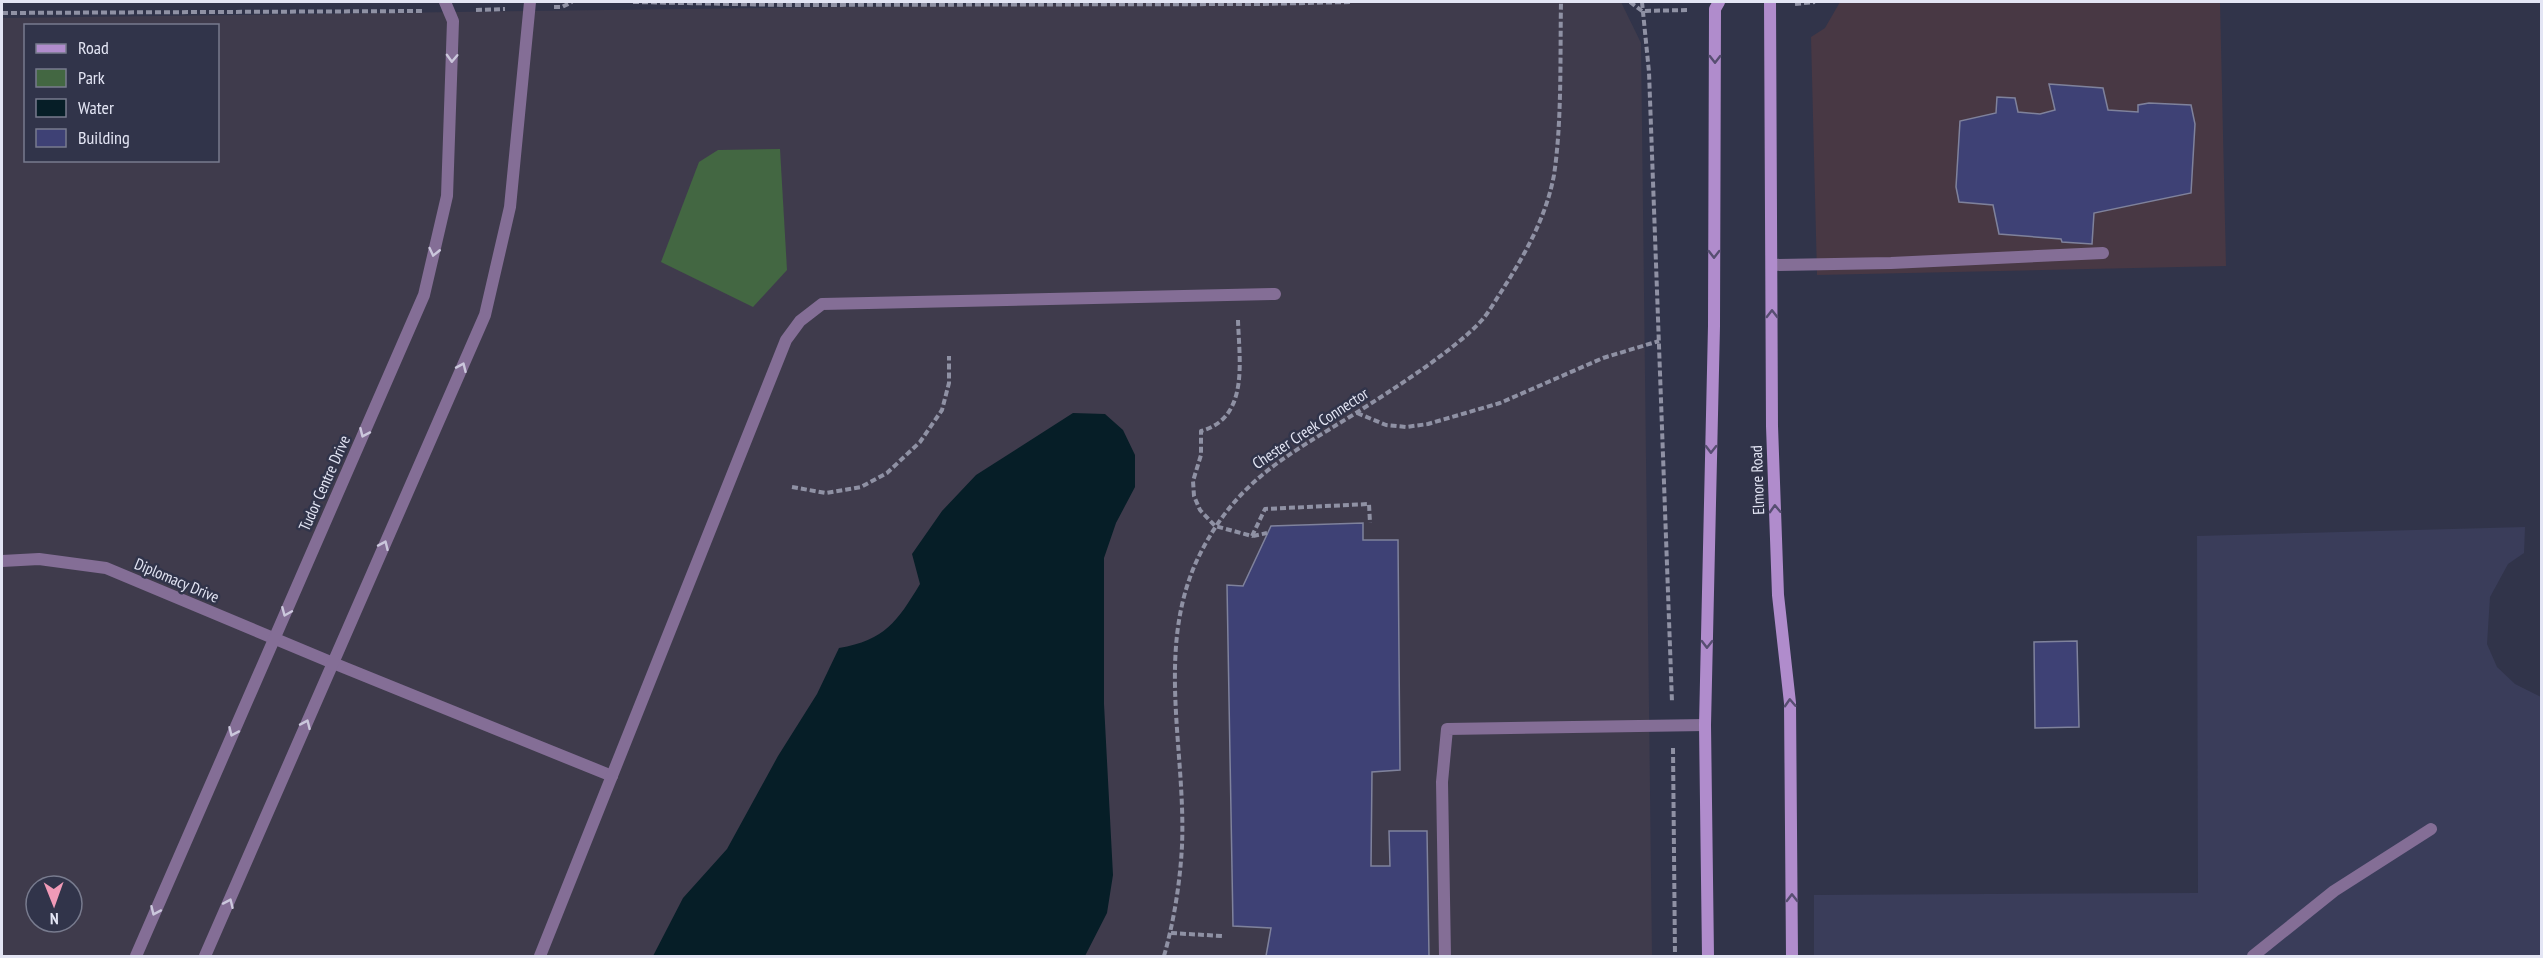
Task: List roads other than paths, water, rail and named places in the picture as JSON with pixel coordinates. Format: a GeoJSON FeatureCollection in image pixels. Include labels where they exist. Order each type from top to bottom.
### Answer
{"type":"FeatureCollection","features":[{"type":"Feature","properties":{"kind":"main road"},"geometry":{"type":"LineString","coordinates":[[1708,957],[1705,725],[1714,326],[1716,9],[1719,2]]}},
{"type":"Feature","properties":{"kind":"main road","name":"Elmore Road"},"geometry":{"type":"LineString","coordinates":[[1770,2],[1772,426],[1778,595],[1790,703],[1792,957]]}},
{"type":"Feature","properties":{"kind":"street"},"geometry":{"type":"LineString","coordinates":[[205,957],[485,315],[510,207],[529,5]]}},
{"type":"Feature","properties":{"kind":"street","name":"Tudor Centre Drive"},"geometry":{"type":"LineString","coordinates":[[136,957],[424,295],[447,196],[453,21],[447,6]]}},
{"type":"Feature","properties":{"kind":"street"},"geometry":{"type":"LineString","coordinates":[[1772,265],[1891,263],[2103,253]]}},
{"type":"Feature","properties":{"kind":"street"},"geometry":{"type":"LineString","coordinates":[[540,957],[786,340],[800,321],[822,304],[1275,294]]}},
{"type":"Feature","properties":{"kind":"street","name":"Diplomacy Drive"},"geometry":{"type":"LineString","coordinates":[[2,561],[39,559],[105,568],[273,640],[612,776]]}},
{"type":"Feature","properties":{"kind":"street"},"geometry":{"type":"LineString","coordinates":[[1445,957],[1442,782],[1447,729],[1705,725]]}},
{"type":"Feature","properties":{"kind":"street"},"geometry":{"type":"LineString","coordinates":[[2253,957],[2334,891],[2431,829]]}},
{"type":"Feature","properties":{"kind":"water"},"geometry":{"type":"Polygon","coordinates":[[[1073,413],[1105,414],[1123,430],[1135,455],[1135,487],[1116,523],[1104,558],[1104,704],[1113,875],[1107,913],[1085,956],[653,956],[683,898],[727,849],[778,756],[817,694],[839,648],[855,645],[879,634],[896,619],[912,597],[920,584],[912,554],[942,511],[976,475],[1073,413]]]}}]}
